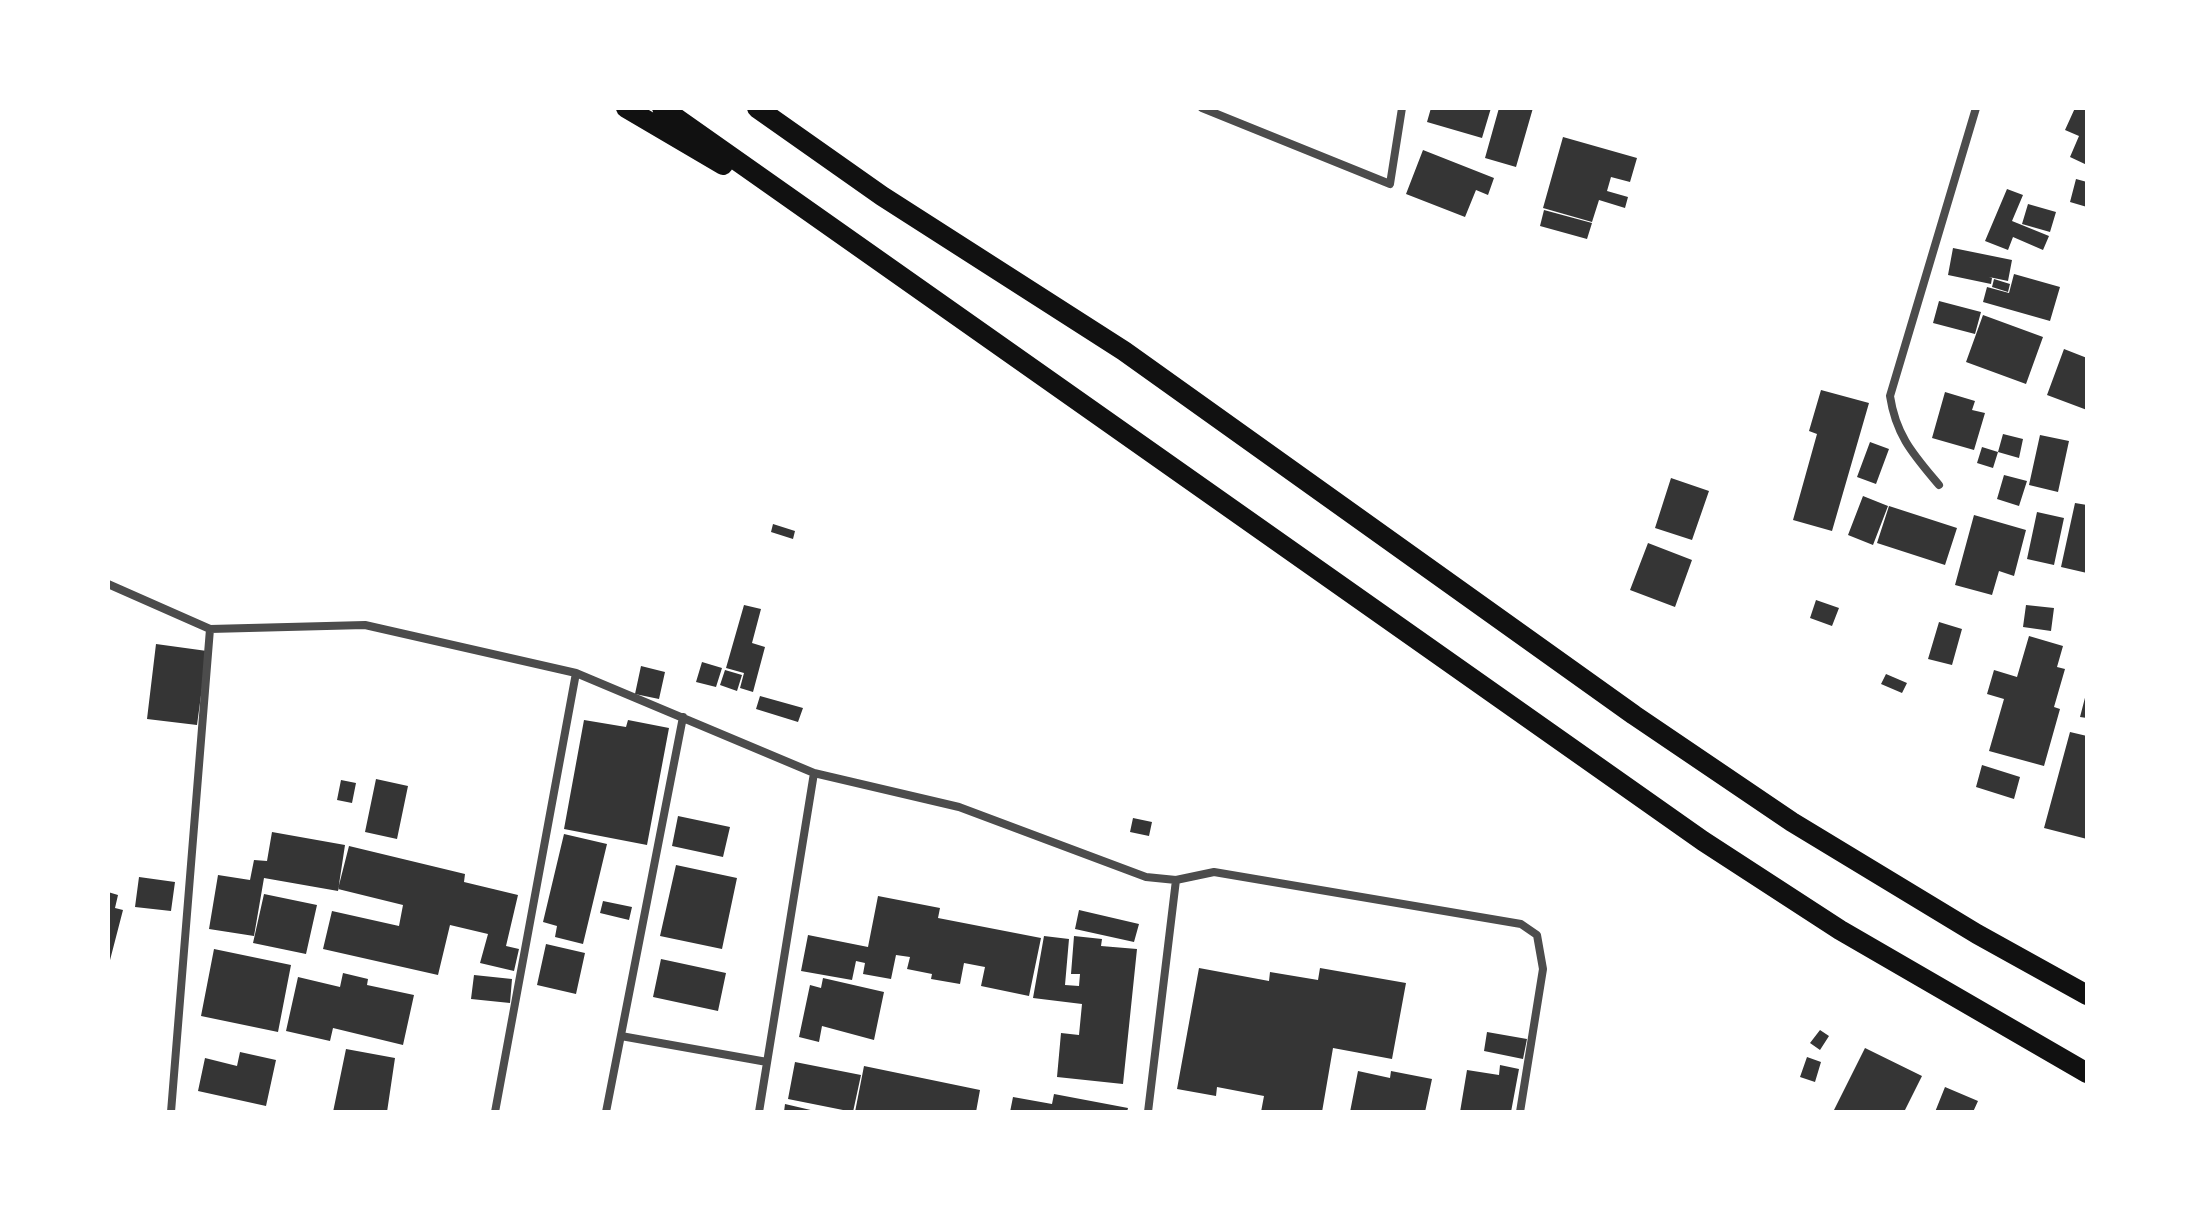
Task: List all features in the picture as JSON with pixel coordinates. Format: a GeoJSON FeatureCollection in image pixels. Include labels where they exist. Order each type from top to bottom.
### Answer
{"type":"FeatureCollection","features":[{"type":"Feature","properties":{"kind":"highway"},"geometry":{"type":"LineString","coordinates":[[626,108],[846,238]]}},
{"type":"Feature","properties":{"kind":"highway"},"geometry":{"type":"LineString","coordinates":[[662,108],[1703,841],[1840,930],[2087,1073]]}},
{"type":"Feature","properties":{"kind":"highway"},"geometry":{"type":"LineString","coordinates":[[757,108],[882,196],[1124,351],[1634,715],[1792,822],[1977,934],[2087,995]]}},
{"type":"Feature","properties":{"kind":"street"},"geometry":{"type":"LineString","coordinates":[[1202,108],[1390,184],[1402,108]]}},
{"type":"Feature","properties":{"kind":"street"},"geometry":{"type":"LineString","coordinates":[[1939,485],[1909,449],[1894,422],[1890,396],[1976,108]]}},
{"type":"Feature","properties":{"kind":"street"},"geometry":{"type":"LineString","coordinates":[[108,584],[210,629],[365,625],[576,673],[814,773],[959,807],[1146,877],[1176,880],[1214,872],[1521,924],[1537,935],[1543,969],[1520,1112]]}},
{"type":"Feature","properties":{"kind":"street"},"geometry":{"type":"LineString","coordinates":[[171,1112],[210,629]]}},
{"type":"Feature","properties":{"kind":"street"},"geometry":{"type":"LineString","coordinates":[[495,1112],[576,673]]}},
{"type":"Feature","properties":{"kind":"street"},"geometry":{"type":"LineString","coordinates":[[606,1112],[683,717]]}},
{"type":"Feature","properties":{"kind":"street"},"geometry":{"type":"LineString","coordinates":[[759,1112],[814,773]]}},
{"type":"Feature","properties":{"kind":"street"},"geometry":{"type":"LineString","coordinates":[[1148,1112],[1176,880]]}},
{"type":"Feature","properties":{"kind":"street"},"geometry":{"type":"LineString","coordinates":[[621,1036],[767,1062]]}},
{"type":"Feature","properties":{"kind":"building"},"geometry":{"type":"Polygon","coordinates":[[[1431,108],[1491,108],[1482,138],[1427,122],[1431,108]]]}},
{"type":"Feature","properties":{"kind":"building"},"geometry":{"type":"Polygon","coordinates":[[[1499,108],[1533,108],[1516,167],[1485,158],[1499,108]]]}},
{"type":"Feature","properties":{"kind":"building"},"geometry":{"type":"Polygon","coordinates":[[[2075,108],[2087,110],[2087,165],[2070,157],[2079,136],[2065,130],[2075,108]]]}},
{"type":"Feature","properties":{"kind":"building"},"geometry":{"type":"Polygon","coordinates":[[[1563,137],[1637,158],[1630,182],[1611,177],[1607,191],[1628,197],[1625,208],[1599,200],[1592,222],[1543,208],[1563,137]]]}},
{"type":"Feature","properties":{"kind":"building"},"geometry":{"type":"Polygon","coordinates":[[[1423,150],[1494,178],[1488,195],[1476,190],[1465,217],[1406,194],[1423,150]]]}},
{"type":"Feature","properties":{"kind":"building"},"geometry":{"type":"Polygon","coordinates":[[[2076,179],[2087,182],[2087,207],[2070,202],[2076,179]]]}},
{"type":"Feature","properties":{"kind":"building"},"geometry":{"type":"Polygon","coordinates":[[[2007,189],[2023,195],[2012,221],[2049,236],[2043,250],[2013,237],[2008,250],[1985,241],[2007,189]]]}},
{"type":"Feature","properties":{"kind":"building"},"geometry":{"type":"Polygon","coordinates":[[[2028,204],[2056,212],[2050,232],[2022,224],[2028,204]]]}},
{"type":"Feature","properties":{"kind":"building"},"geometry":{"type":"Polygon","coordinates":[[[1544,210],[1592,223],[1587,239],[1540,226],[1544,210]]]}},
{"type":"Feature","properties":{"kind":"building"},"geometry":{"type":"Polygon","coordinates":[[[1953,248],[2012,260],[2008,281],[1989,277],[1992,278],[1991,284],[1948,275],[1953,248]]]}},
{"type":"Feature","properties":{"kind":"building"},"geometry":{"type":"Polygon","coordinates":[[[2014,274],[2060,287],[2050,321],[1983,302],[1987,287],[2009,293],[2014,274]]]}},
{"type":"Feature","properties":{"kind":"building"},"geometry":{"type":"Polygon","coordinates":[[[1994,279],[2010,284],[2008,292],[1992,287],[1994,279]]]}},
{"type":"Feature","properties":{"kind":"building"},"geometry":{"type":"Polygon","coordinates":[[[1939,301],[1981,312],[1975,334],[1933,323],[1939,301]]]}},
{"type":"Feature","properties":{"kind":"building"},"geometry":{"type":"Polygon","coordinates":[[[1983,315],[2043,337],[2026,384],[1966,362],[1983,315]]]}},
{"type":"Feature","properties":{"kind":"building"},"geometry":{"type":"Polygon","coordinates":[[[2064,349],[2087,358],[2087,410],[2047,395],[2064,349]]]}},
{"type":"Feature","properties":{"kind":"building"},"geometry":{"type":"Polygon","coordinates":[[[1821,390],[1869,403],[1832,531],[1793,520],[1817,434],[1809,431],[1821,390]]]}},
{"type":"Feature","properties":{"kind":"building"},"geometry":{"type":"Polygon","coordinates":[[[1945,392],[1975,401],[1972,410],[1985,413],[1974,450],[1932,438],[1945,392]]]}},
{"type":"Feature","properties":{"kind":"building"},"geometry":{"type":"Polygon","coordinates":[[[2003,434],[2023,439],[2019,458],[1998,452],[2003,434]]]}},
{"type":"Feature","properties":{"kind":"building"},"geometry":{"type":"Polygon","coordinates":[[[2040,435],[2069,441],[2058,492],[2029,485],[2040,435]]]}},
{"type":"Feature","properties":{"kind":"building"},"geometry":{"type":"Polygon","coordinates":[[[1870,442],[1889,449],[1876,484],[1857,477],[1870,442]]]}},
{"type":"Feature","properties":{"kind":"building"},"geometry":{"type":"Polygon","coordinates":[[[1982,447],[1998,452],[1993,468],[1977,463],[1982,447]]]}},
{"type":"Feature","properties":{"kind":"building"},"geometry":{"type":"Polygon","coordinates":[[[2004,475],[2027,481],[2019,506],[1997,499],[2004,475]]]}},
{"type":"Feature","properties":{"kind":"building"},"geometry":{"type":"Polygon","coordinates":[[[1671,478],[1709,491],[1692,540],[1655,528],[1671,478]]]}},
{"type":"Feature","properties":{"kind":"building"},"geometry":{"type":"Polygon","coordinates":[[[1863,496],[1888,506],[1873,545],[1848,535],[1863,496]]]}},
{"type":"Feature","properties":{"kind":"building"},"geometry":{"type":"Polygon","coordinates":[[[2075,503],[2087,505],[2087,573],[2061,567],[2075,503]]]}},
{"type":"Feature","properties":{"kind":"building"},"geometry":{"type":"Polygon","coordinates":[[[1889,506],[1957,528],[1945,565],[1877,543],[1889,506]]]}},
{"type":"Feature","properties":{"kind":"building"},"geometry":{"type":"Polygon","coordinates":[[[2037,512],[2064,518],[2054,565],[2027,559],[2037,512]]]}},
{"type":"Feature","properties":{"kind":"building"},"geometry":{"type":"Polygon","coordinates":[[[1974,515],[2026,530],[2014,576],[1999,571],[1992,595],[1955,585],[1974,515]]]}},
{"type":"Feature","properties":{"kind":"building"},"geometry":{"type":"Polygon","coordinates":[[[773,524],[795,531],[793,539],[771,532],[773,524]]]}},
{"type":"Feature","properties":{"kind":"building"},"geometry":{"type":"Polygon","coordinates":[[[1648,543],[1692,560],[1675,607],[1630,590],[1648,543]]]}},
{"type":"Feature","properties":{"kind":"building"},"geometry":{"type":"Polygon","coordinates":[[[1816,600],[1839,608],[1832,626],[1810,618],[1816,600]]]}},
{"type":"Feature","properties":{"kind":"building"},"geometry":{"type":"Polygon","coordinates":[[[744,605],[761,609],[752,643],[765,647],[753,692],[740,688],[744,673],[726,668],[744,605]]]}},
{"type":"Feature","properties":{"kind":"building"},"geometry":{"type":"Polygon","coordinates":[[[2026,605],[2054,608],[2051,631],[2023,627],[2026,605]]]}},
{"type":"Feature","properties":{"kind":"building"},"geometry":{"type":"Polygon","coordinates":[[[1939,622],[1962,629],[1952,665],[1928,659],[1939,622]]]}},
{"type":"Feature","properties":{"kind":"building"},"geometry":{"type":"Polygon","coordinates":[[[2029,636],[2063,646],[2057,667],[2065,669],[2054,707],[2060,709],[2044,766],[1989,751],[2004,699],[1987,694],[1994,670],[2017,677],[2029,636]]]}},
{"type":"Feature","properties":{"kind":"building"},"geometry":{"type":"Polygon","coordinates":[[[156,644],[207,651],[197,725],[147,719],[156,644]]]}},
{"type":"Feature","properties":{"kind":"building"},"geometry":{"type":"Polygon","coordinates":[[[702,662],[722,668],[716,687],[696,682],[702,662]]]}},
{"type":"Feature","properties":{"kind":"building"},"geometry":{"type":"Polygon","coordinates":[[[641,666],[665,672],[659,699],[635,694],[641,666]]]}},
{"type":"Feature","properties":{"kind":"building"},"geometry":{"type":"Polygon","coordinates":[[[725,670],[742,675],[737,691],[720,685],[725,670]]]}},
{"type":"Feature","properties":{"kind":"building"},"geometry":{"type":"Polygon","coordinates":[[[1886,674],[1907,683],[1902,693],[1881,684],[1886,674]]]}},
{"type":"Feature","properties":{"kind":"building"},"geometry":{"type":"Polygon","coordinates":[[[2087,690],[2087,718],[2080,717],[2087,690]]]}},
{"type":"Feature","properties":{"kind":"building"},"geometry":{"type":"Polygon","coordinates":[[[760,696],[803,708],[798,722],[756,709],[760,696]]]}},
{"type":"Feature","properties":{"kind":"building"},"geometry":{"type":"Polygon","coordinates":[[[584,720],[626,727],[628,720],[669,728],[647,845],[564,829],[584,720]]]}},
{"type":"Feature","properties":{"kind":"building"},"geometry":{"type":"Polygon","coordinates":[[[2070,732],[2087,736],[2087,839],[2044,828],[2070,732]]]}},
{"type":"Feature","properties":{"kind":"building"},"geometry":{"type":"Polygon","coordinates":[[[1982,765],[2020,777],[2014,799],[1976,787],[1982,765]]]}},
{"type":"Feature","properties":{"kind":"building"},"geometry":{"type":"Polygon","coordinates":[[[376,779],[408,786],[397,839],[365,832],[376,779]]]}},
{"type":"Feature","properties":{"kind":"building"},"geometry":{"type":"Polygon","coordinates":[[[341,780],[356,783],[352,803],[337,800],[341,780]]]}},
{"type":"Feature","properties":{"kind":"building"},"geometry":{"type":"Polygon","coordinates":[[[678,816],[730,827],[723,857],[672,846],[678,816]]]}},
{"type":"Feature","properties":{"kind":"building"},"geometry":{"type":"Polygon","coordinates":[[[1133,818],[1152,822],[1149,836],[1130,832],[1133,818]]]}},
{"type":"Feature","properties":{"kind":"building"},"geometry":{"type":"Polygon","coordinates":[[[272,832],[345,845],[338,891],[264,878],[254,936],[209,929],[218,875],[250,880],[254,860],[267,861],[272,832]]]}},
{"type":"Feature","properties":{"kind":"building"},"geometry":{"type":"Polygon","coordinates":[[[564,834],[607,844],[583,944],[555,937],[557,926],[543,922],[564,834]]]}},
{"type":"Feature","properties":{"kind":"building"},"geometry":{"type":"Polygon","coordinates":[[[349,846],[465,874],[464,882],[518,895],[506,946],[519,949],[514,971],[480,963],[488,934],[450,925],[438,975],[323,949],[332,911],[399,926],[403,905],[338,889],[349,846]]]}},
{"type":"Feature","properties":{"kind":"building"},"geometry":{"type":"Polygon","coordinates":[[[676,865],[737,878],[722,949],[660,936],[676,865]]]}},
{"type":"Feature","properties":{"kind":"building"},"geometry":{"type":"Polygon","coordinates":[[[139,877],[175,882],[171,911],[135,907],[139,877]]]}},
{"type":"Feature","properties":{"kind":"building"},"geometry":{"type":"Polygon","coordinates":[[[108,892],[118,895],[115,908],[123,910],[109,964],[108,892]]]}},
{"type":"Feature","properties":{"kind":"building"},"geometry":{"type":"Polygon","coordinates":[[[264,894],[317,905],[306,954],[253,943],[264,894]]]}},
{"type":"Feature","properties":{"kind":"building"},"geometry":{"type":"Polygon","coordinates":[[[878,896],[940,908],[938,918],[1041,938],[1029,996],[981,986],[985,967],[964,963],[960,984],[931,979],[932,974],[907,969],[910,957],[896,955],[891,979],[863,974],[865,963],[856,961],[852,980],[801,971],[808,935],[868,947],[878,896]]]}},
{"type":"Feature","properties":{"kind":"building"},"geometry":{"type":"Polygon","coordinates":[[[603,901],[632,907],[629,920],[600,913],[603,901]]]}},
{"type":"Feature","properties":{"kind":"building"},"geometry":{"type":"Polygon","coordinates":[[[1079,910],[1139,924],[1134,942],[1075,929],[1079,910]]]}},
{"type":"Feature","properties":{"kind":"building"},"geometry":{"type":"Polygon","coordinates":[[[1044,936],[1069,939],[1065,985],[1079,986],[1080,974],[1071,974],[1074,936],[1102,939],[1101,946],[1137,949],[1123,1084],[1057,1077],[1061,1033],[1079,1035],[1082,1004],[1033,998],[1044,936]]]}},
{"type":"Feature","properties":{"kind":"building"},"geometry":{"type":"Polygon","coordinates":[[[546,944],[585,953],[576,994],[537,985],[546,944]]]}},
{"type":"Feature","properties":{"kind":"building"},"geometry":{"type":"Polygon","coordinates":[[[214,949],[291,965],[278,1032],[201,1016],[214,949]]]}},
{"type":"Feature","properties":{"kind":"building"},"geometry":{"type":"Polygon","coordinates":[[[661,959],[726,973],[718,1011],[653,997],[661,959]]]}},
{"type":"Feature","properties":{"kind":"building"},"geometry":{"type":"Polygon","coordinates":[[[1199,968],[1269,981],[1270,972],[1318,980],[1320,968],[1406,983],[1392,1059],[1333,1048],[1322,1112],[1261,1112],[1264,1096],[1217,1087],[1216,1096],[1177,1089],[1199,968]]]}},
{"type":"Feature","properties":{"kind":"building"},"geometry":{"type":"Polygon","coordinates":[[[343,973],[368,979],[367,985],[414,995],[403,1045],[333,1028],[330,1041],[286,1031],[298,977],[340,987],[343,973]]]}},
{"type":"Feature","properties":{"kind":"building"},"geometry":{"type":"Polygon","coordinates":[[[474,975],[512,979],[510,1003],[471,999],[474,975]]]}},
{"type":"Feature","properties":{"kind":"building"},"geometry":{"type":"Polygon","coordinates":[[[823,978],[884,992],[874,1040],[822,1026],[819,1042],[799,1037],[810,985],[821,988],[823,978]]]}},
{"type":"Feature","properties":{"kind":"building"},"geometry":{"type":"Polygon","coordinates":[[[1820,1030],[1829,1036],[1820,1050],[1810,1043],[1820,1030]]]}},
{"type":"Feature","properties":{"kind":"building"},"geometry":{"type":"Polygon","coordinates":[[[1487,1032],[1527,1039],[1523,1059],[1484,1051],[1487,1032]]]}},
{"type":"Feature","properties":{"kind":"building"},"geometry":{"type":"Polygon","coordinates":[[[1865,1048],[1922,1076],[1904,1112],[1833,1112],[1865,1048]]]}},
{"type":"Feature","properties":{"kind":"building"},"geometry":{"type":"Polygon","coordinates":[[[346,1049],[395,1058],[387,1112],[333,1112],[346,1049]]]}},
{"type":"Feature","properties":{"kind":"building"},"geometry":{"type":"Polygon","coordinates":[[[240,1052],[276,1060],[266,1106],[198,1091],[205,1058],[237,1066],[240,1052]]]}},
{"type":"Feature","properties":{"kind":"building"},"geometry":{"type":"Polygon","coordinates":[[[1807,1057],[1821,1062],[1815,1082],[1800,1077],[1807,1057]]]}},
{"type":"Feature","properties":{"kind":"building"},"geometry":{"type":"Polygon","coordinates":[[[795,1062],[861,1075],[853,1112],[788,1099],[795,1062]]]}},
{"type":"Feature","properties":{"kind":"building"},"geometry":{"type":"Polygon","coordinates":[[[1500,1065],[1519,1069],[1511,1112],[1460,1112],[1467,1070],[1499,1075],[1500,1065]]]}},
{"type":"Feature","properties":{"kind":"building"},"geometry":{"type":"Polygon","coordinates":[[[864,1066],[980,1090],[976,1112],[855,1112],[864,1066]]]}},
{"type":"Feature","properties":{"kind":"building"},"geometry":{"type":"Polygon","coordinates":[[[1358,1071],[1390,1078],[1391,1071],[1432,1079],[1425,1112],[1350,1112],[1358,1071]]]}},
{"type":"Feature","properties":{"kind":"building"},"geometry":{"type":"Polygon","coordinates":[[[1945,1087],[1978,1101],[1973,1112],[1935,1112],[1945,1087]]]}},
{"type":"Feature","properties":{"kind":"building"},"geometry":{"type":"Polygon","coordinates":[[[1054,1094],[1128,1108],[1127,1112],[1010,1112],[1013,1097],[1052,1104],[1054,1094]]]}},
{"type":"Feature","properties":{"kind":"building"},"geometry":{"type":"Polygon","coordinates":[[[785,1104],[815,1111],[815,1112],[784,1112],[785,1104]]]}}]}
